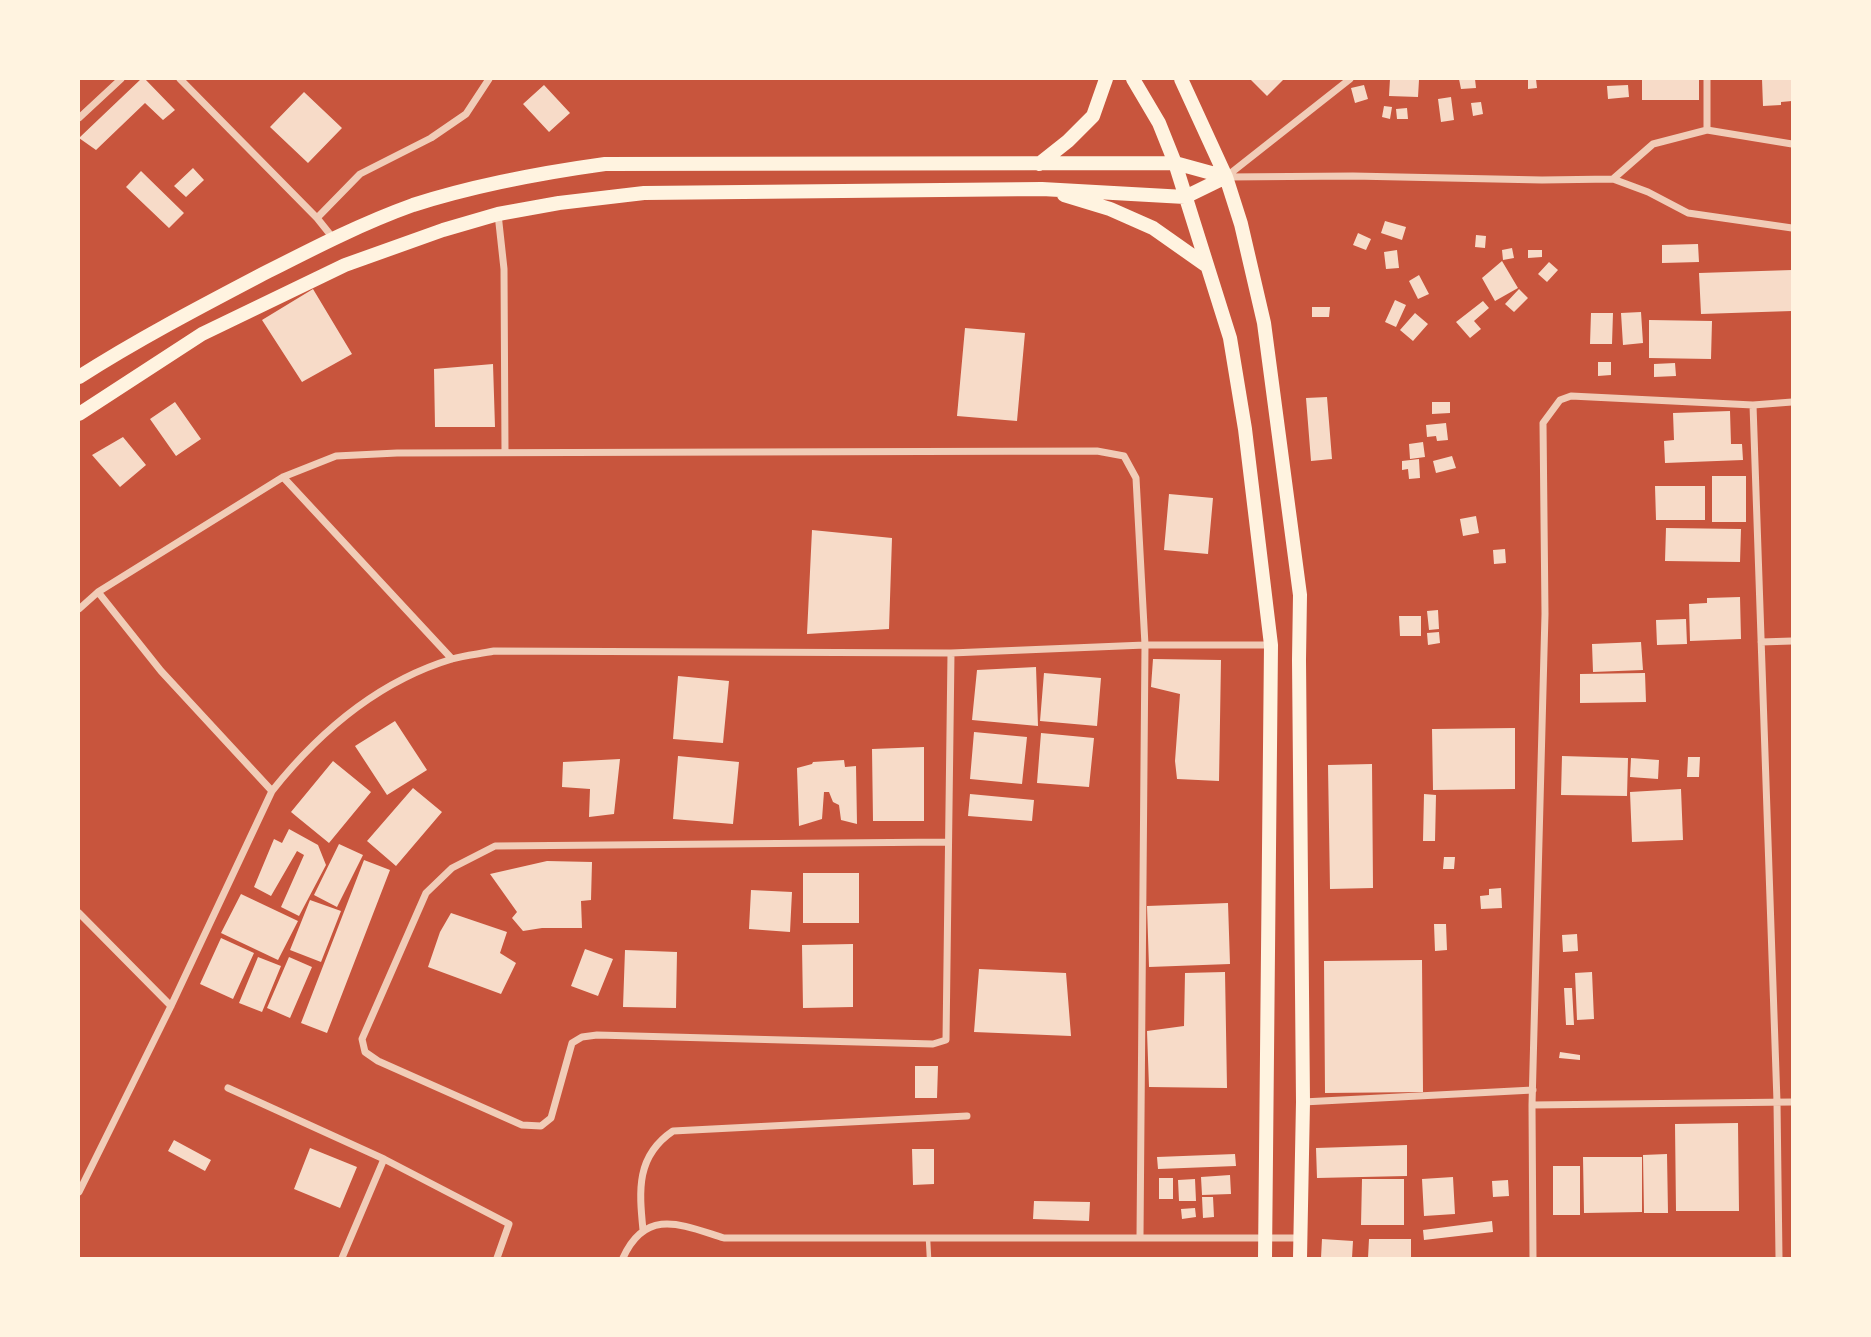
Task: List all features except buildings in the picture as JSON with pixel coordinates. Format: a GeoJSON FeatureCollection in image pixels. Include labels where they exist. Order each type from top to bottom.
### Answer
{"type":"FeatureCollection","features":[{"type":"Feature","properties":{"kind":"main road"},"geometry":{"type":"LineString","coordinates":[[1038,164],[1068,141],[1093,116],[1106,79]]}},
{"type":"Feature","properties":{"kind":"main road"},"geometry":{"type":"LineString","coordinates":[[1133,79],[1159,123],[1175,163],[1230,338],[1245,429],[1271,645],[1265,1258]]}},
{"type":"Feature","properties":{"kind":"main road"},"geometry":{"type":"LineString","coordinates":[[1181,79],[1226,177],[1241,224],[1264,323],[1300,595],[1303,1102],[1300,1258]]}},
{"type":"Feature","properties":{"kind":"main road"},"geometry":{"type":"LineString","coordinates":[[79,377],[179,318],[333,238],[413,206],[492,184],[551,172],[605,164],[1175,163],[1226,177]]}},
{"type":"Feature","properties":{"kind":"main road"},"geometry":{"type":"LineString","coordinates":[[79,414],[202,334],[345,265],[443,230],[498,214],[559,203],[644,193],[1042,189],[1185,197],[1226,177]]}},
{"type":"Feature","properties":{"kind":"main road"},"geometry":{"type":"LineString","coordinates":[[1042,189],[1111,209],[1153,228],[1207,266]]}},
{"type":"Feature","properties":{"kind":"street"},"geometry":{"type":"LineString","coordinates":[[79,118],[121,79]]}},
{"type":"Feature","properties":{"kind":"street"},"geometry":{"type":"LineString","coordinates":[[180,79],[317,218],[333,238]]}},
{"type":"Feature","properties":{"kind":"street"},"geometry":{"type":"LineString","coordinates":[[317,218],[360,174],[431,138],[466,114],[489,79]]}},
{"type":"Feature","properties":{"kind":"street"},"geometry":{"type":"LineString","coordinates":[[1226,177],[1350,79]]}},
{"type":"Feature","properties":{"kind":"street"},"geometry":{"type":"LineString","coordinates":[[1707,79],[1707,130]]}},
{"type":"Feature","properties":{"kind":"street"},"geometry":{"type":"LineString","coordinates":[[1613,179],[1653,144],[1707,130],[1792,144]]}},
{"type":"Feature","properties":{"kind":"street"},"geometry":{"type":"LineString","coordinates":[[1226,177],[1613,179],[1648,192],[1688,213],[1792,228]]}},
{"type":"Feature","properties":{"kind":"street"},"geometry":{"type":"LineString","coordinates":[[498,214],[504,269],[505,452]]}},
{"type":"Feature","properties":{"kind":"street"},"geometry":{"type":"LineString","coordinates":[[1533,1258],[1532,1105],[1545,614],[1543,423],[1560,400],[1571,396],[1752,405],[1792,402]]}},
{"type":"Feature","properties":{"kind":"street"},"geometry":{"type":"LineString","coordinates":[[1752,405],[1777,1102],[1779,1258]]}},
{"type":"Feature","properties":{"kind":"street"},"geometry":{"type":"LineString","coordinates":[[79,609],[98,592],[283,477],[337,457],[397,453],[505,452],[1097,451],[1124,456],[1136,478],[1145,645],[1140,1236]]}},
{"type":"Feature","properties":{"kind":"street"},"geometry":{"type":"LineString","coordinates":[[283,477],[452,659]]}},
{"type":"Feature","properties":{"kind":"street"},"geometry":{"type":"LineString","coordinates":[[98,592],[162,671],[272,791]]}},
{"type":"Feature","properties":{"kind":"street"},"geometry":{"type":"LineString","coordinates":[[1761,642],[1792,641]]}},
{"type":"Feature","properties":{"kind":"street"},"geometry":{"type":"LineString","coordinates":[[79,1192],[171,1006],[272,791],[297,760],[345,716],[376,693],[452,659],[494,651],[951,653],[1145,645],[1271,645]]}},
{"type":"Feature","properties":{"kind":"street"},"geometry":{"type":"LineString","coordinates":[[947,842],[495,846],[452,868],[426,893],[362,1039],[365,1052],[378,1061],[522,1125],[541,1126],[551,1118],[572,1043],[582,1037],[597,1035],[933,1044],[946,1040],[951,653]]}},
{"type":"Feature","properties":{"kind":"street"},"geometry":{"type":"LineString","coordinates":[[79,913],[171,1006]]}},
{"type":"Feature","properties":{"kind":"street"},"geometry":{"type":"LineString","coordinates":[[228,1088],[384,1159],[509,1224],[497,1258]]}},
{"type":"Feature","properties":{"kind":"street"},"geometry":{"type":"LineString","coordinates":[[1303,1102],[1533,1090]]}},
{"type":"Feature","properties":{"kind":"street"},"geometry":{"type":"LineString","coordinates":[[1532,1105],[1792,1102]]}},
{"type":"Feature","properties":{"kind":"street"},"geometry":{"type":"LineString","coordinates":[[643,1230],[640,1197],[642,1174],[650,1155],[663,1138],[673,1131],[967,1116]]}},
{"type":"Feature","properties":{"kind":"street"},"geometry":{"type":"LineString","coordinates":[[342,1258],[384,1159]]}},
{"type":"Feature","properties":{"kind":"street"},"geometry":{"type":"LineString","coordinates":[[624,1258],[629,1246],[643,1230],[662,1224],[681,1224],[724,1238],[1300,1238]]}},
{"type":"Feature","properties":{"kind":"lane"},"geometry":{"type":"LineString","coordinates":[[928,1238],[929,1258]]}}]}
